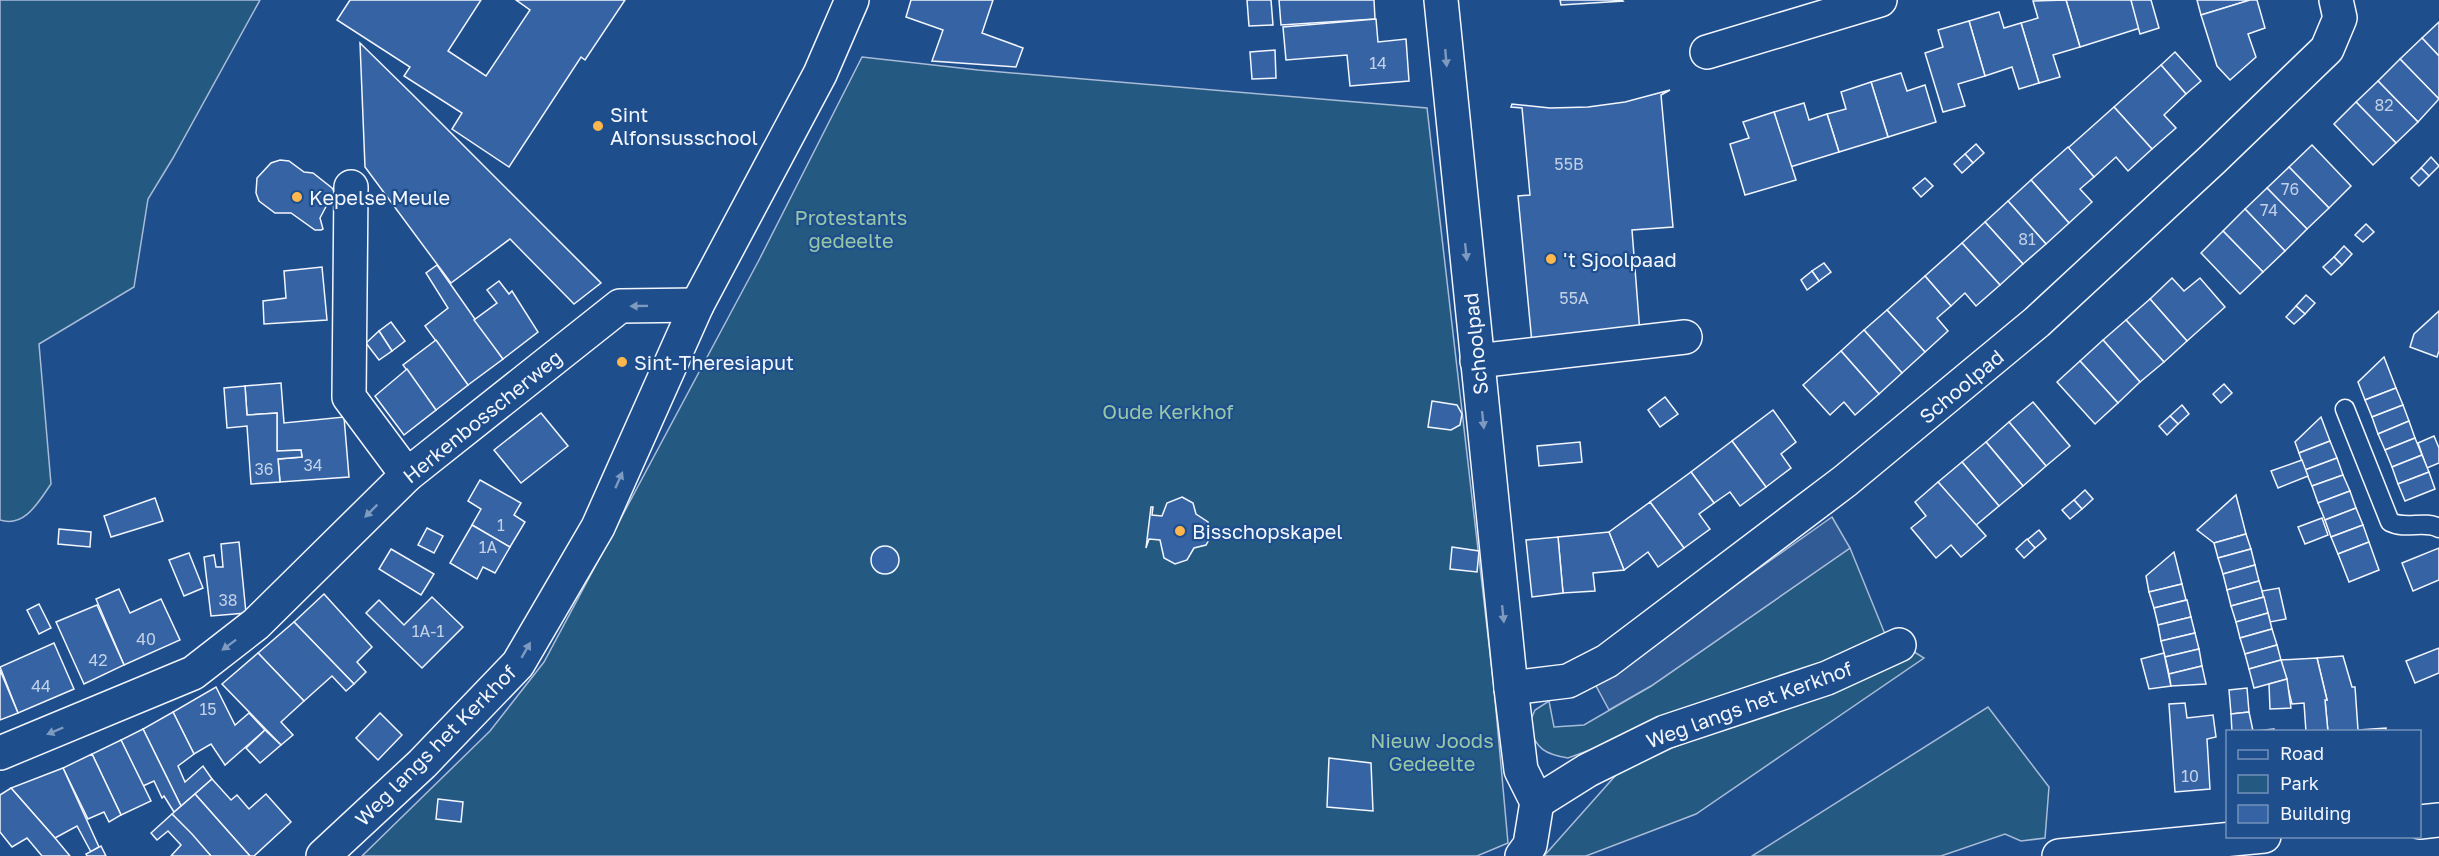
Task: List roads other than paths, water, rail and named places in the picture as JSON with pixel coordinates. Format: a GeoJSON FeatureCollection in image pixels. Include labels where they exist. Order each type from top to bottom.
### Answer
{"type":"FeatureCollection","features":[{"type":"Feature","properties":{"kind":"street"},"geometry":{"type":"LineString","coordinates":[[697,305],[820,74],[852,0]]}},
{"type":"Feature","properties":{"kind":"street","name":"Schoolpad"},"geometry":{"type":"LineString","coordinates":[[1441,0],[1511,688],[1521,770],[1537,802]]}},
{"type":"Feature","properties":{"kind":"street"},"geometry":{"type":"LineString","coordinates":[[1707,52],[1880,0]]}},
{"type":"Feature","properties":{"kind":"street","name":"Schoolpad"},"geometry":{"type":"LineString","coordinates":[[1511,688],[1568,681],[1608,661],[1845,481],[2037,322],[2213,159],[2327,49],[2340,18],[2336,0]]}},
{"type":"Feature","properties":{"kind":"street"},"geometry":{"type":"LineString","coordinates":[[351,187],[349,397],[407,476]]}},
{"type":"Feature","properties":{"kind":"street","name":"Herkenbosscherweg"},"geometry":{"type":"LineString","coordinates":[[0,753],[193,673],[256,624],[407,476],[620,306],[697,305]]}},
{"type":"Feature","properties":{"kind":"street","name":"Weg langs het Kerkhof"},"geometry":{"type":"LineString","coordinates":[[323,856],[422,764],[518,664],[598,527],[697,305]]}},
{"type":"Feature","properties":{"kind":"street"},"geometry":{"type":"LineString","coordinates":[[1477,361],[1685,337]]}},
{"type":"Feature","properties":{"kind":"street","name":"Weg langs het Kerkhof"},"geometry":{"type":"LineString","coordinates":[[1537,802],[1588,770],[1665,732],[1827,678],[1899,645]]}},
{"type":"Feature","properties":{"kind":"street"},"geometry":{"type":"LineString","coordinates":[[1522,856],[1530,845],[1537,802]]}},
{"type":"Feature","properties":{"kind":"street"},"geometry":{"type":"LineString","coordinates":[[2421,822],[2439,820]]}},
{"type":"Feature","properties":{"kind":"street"},"geometry":{"type":"LineString","coordinates":[[2059,856],[2254,838]]}},
{"type":"Feature","properties":{"kind":"lane"},"geometry":{"type":"LineString","coordinates":[[2345,408],[2390,522],[2400,527],[2433,524],[2439,528]]}},
{"type":"Feature","properties":{"kind":"place","name":"Sint Alfonsusschool"},"geometry":{"type":"Point","coordinates":[598,126]}},
{"type":"Feature","properties":{"kind":"place","name":"Kepelse Meule"},"geometry":{"type":"Point","coordinates":[297,197]}},
{"type":"Feature","properties":{"kind":"place","name":"'t Sjoolpaad"},"geometry":{"type":"Point","coordinates":[1551,259]}},
{"type":"Feature","properties":{"kind":"place","name":"Sint-Theresiaput"},"geometry":{"type":"Point","coordinates":[622,362]}},
{"type":"Feature","properties":{"kind":"place","name":"Bisschopskapel"},"geometry":{"type":"Point","coordinates":[1180,531]}},
{"type":"Feature","properties":{"kind":"park label","name":"Protestants gedeelte"},"geometry":{"type":"Point","coordinates":[851,228]}},
{"type":"Feature","properties":{"kind":"park label","name":"Oude Kerkhof"},"geometry":{"type":"Point","coordinates":[1168,411]}},
{"type":"Feature","properties":{"kind":"park label","name":"Nieuw Joods Gedeelte"},"geometry":{"type":"Point","coordinates":[1432,752]}}]}
